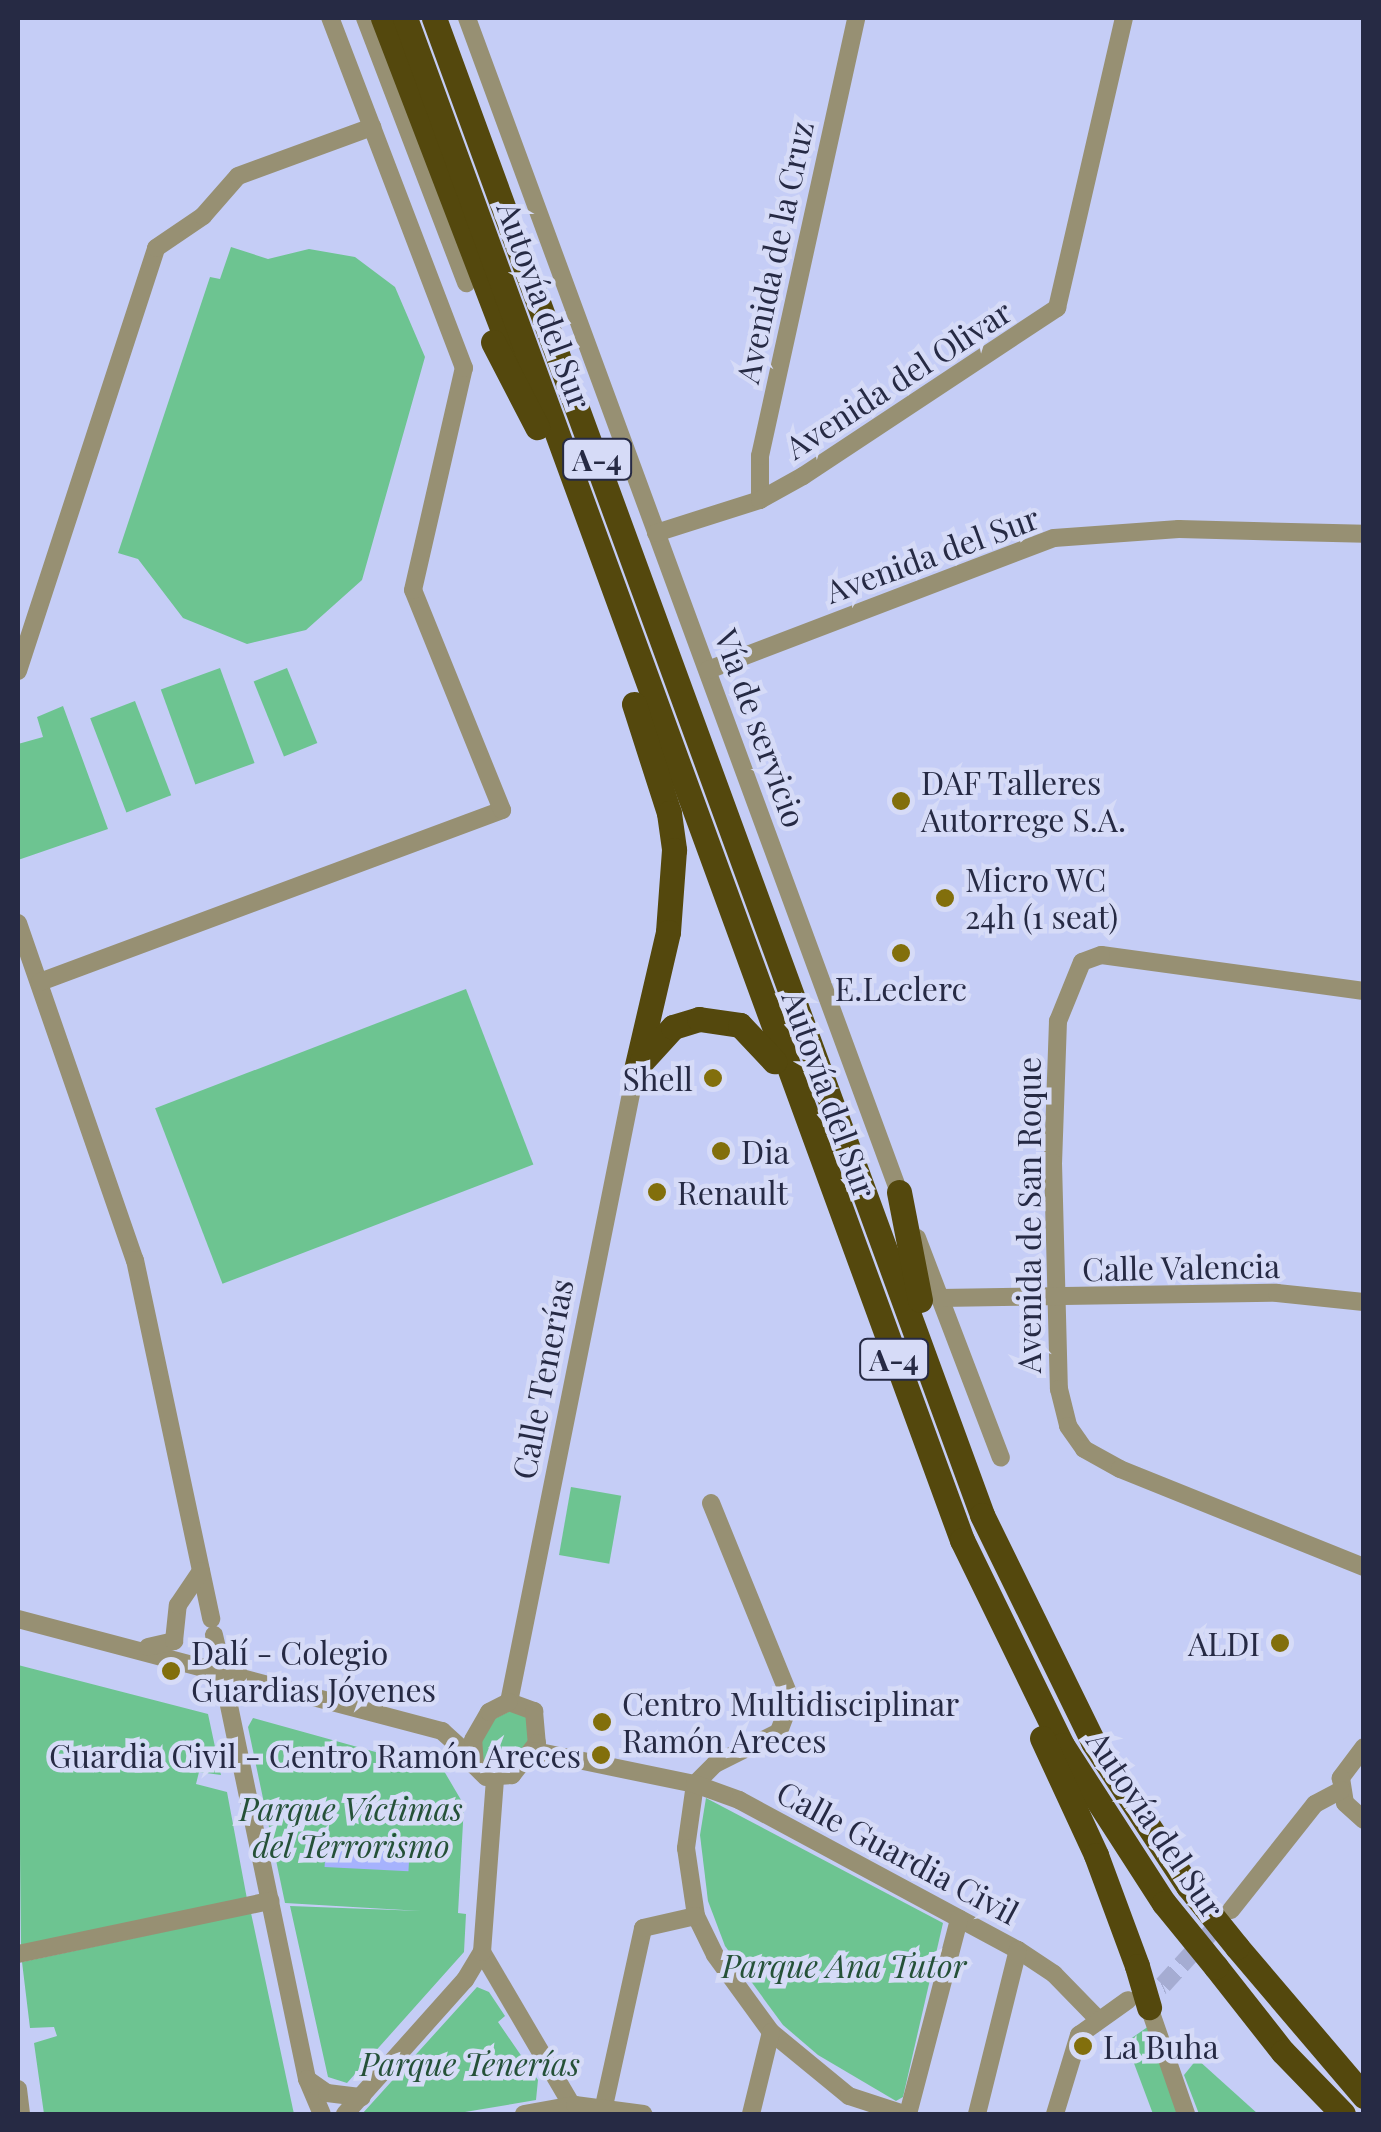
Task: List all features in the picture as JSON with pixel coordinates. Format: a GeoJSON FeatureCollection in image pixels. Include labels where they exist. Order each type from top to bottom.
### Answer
{"type":"FeatureCollection","features":[{"type":"Feature","properties":{"kind":"highway"},"geometry":{"type":"LineString","coordinates":[[382,18],[537,427]]}},
{"type":"Feature","properties":{"kind":"highway","name":"Autovía del Sur"},"geometry":{"type":"LineString","coordinates":[[405,18],[792,1084],[1002,1631],[1062,1744],[1164,1903],[1283,2052],[1343,2114]]}},
{"type":"Feature","properties":{"kind":"highway","name":"Autovía del Sur"},"geometry":{"type":"LineString","coordinates":[[434,18],[982,1515],[1093,1742],[1188,1886],[1364,2096]]}},
{"type":"Feature","properties":{"kind":"highway"},"geometry":{"type":"LineString","coordinates":[[466,283],[537,427],[565,456]]}},
{"type":"Feature","properties":{"kind":"highway"},"geometry":{"type":"LineString","coordinates":[[616,606],[629,690],[669,812],[674,850],[668,932],[636,1069]]}},
{"type":"Feature","properties":{"kind":"highway"},"geometry":{"type":"LineString","coordinates":[[636,1069],[673,1026],[723,1020],[755,1036],[792,1084]]}},
{"type":"Feature","properties":{"kind":"highway"},"geometry":{"type":"LineString","coordinates":[[899,1192],[911,1267],[972,1453],[982,1515]]}},
{"type":"Feature","properties":{"kind":"highway"},"geometry":{"type":"LineString","coordinates":[[1002,1631],[1015,1680],[1096,1854],[1136,1966],[1139,2003]]}},
{"type":"Feature","properties":{"kind":"highway"},"geometry":{"type":"LineString","coordinates":[[1258,1971],[1364,2070]]}},
{"type":"Feature","properties":{"kind":"street"},"geometry":{"type":"LineString","coordinates":[[40,982],[502,810],[413,590],[464,368],[330,18]]}},
{"type":"Feature","properties":{"kind":"street"},"geometry":{"type":"LineString","coordinates":[[365,18],[466,283]]}},
{"type":"Feature","properties":{"kind":"street","name":"Vía de servicio"},"geometry":{"type":"LineString","coordinates":[[467,18],[899,1192],[1001,1458]]}},
{"type":"Feature","properties":{"kind":"street","name":"Avenida de la Cruz"},"geometry":{"type":"LineString","coordinates":[[760,500],[760,456],[856,18]]}},
{"type":"Feature","properties":{"kind":"street","name":"Avenida del Olivar"},"geometry":{"type":"LineString","coordinates":[[656,533],[760,500],[1057,308],[1124,18]]}},
{"type":"Feature","properties":{"kind":"street"},"geometry":{"type":"LineString","coordinates":[[18,671],[156,248],[203,216],[238,176],[372,127]]}},
{"type":"Feature","properties":{"kind":"street","name":"Avenida del Sur"},"geometry":{"type":"LineString","coordinates":[[708,670],[1054,538],[1179,530],[1364,534]]}},
{"type":"Feature","properties":{"kind":"street"},"geometry":{"type":"LineString","coordinates":[[18,923],[135,1260],[222,1663],[334,1693],[375,1713]]}},
{"type":"Feature","properties":{"kind":"street","name":"Avenida de San Roque"},"geometry":{"type":"LineString","coordinates":[[1364,992],[1101,955],[1082,962],[1058,1021],[1057,1299],[1059,1389],[1068,1426],[1084,1448],[1120,1470],[1364,1567]]}},
{"type":"Feature","properties":{"kind":"street","name":"Calle Tenerías"},"geometry":{"type":"LineString","coordinates":[[509,1702],[636,1069]]}},
{"type":"Feature","properties":{"kind":"street","name":"Calle Valencia"},"geometry":{"type":"LineString","coordinates":[[940,1298],[1057,1299],[1278,1292],[1364,1302]]}},
{"type":"Feature","properties":{"kind":"street"},"geometry":{"type":"LineString","coordinates":[[711,1503],[792,1700],[779,1732],[715,1764],[695,1784],[686,1848],[696,1916],[715,1955],[770,2032],[847,2106],[906,2114],[959,1919]]}},
{"type":"Feature","properties":{"kind":"street"},"geometry":{"type":"LineString","coordinates":[[128,1647],[174,1641],[178,1605],[201,1572]]}},
{"type":"Feature","properties":{"kind":"street"},"geometry":{"type":"LineString","coordinates":[[18,1619],[442,1731],[471,1757],[478,1771],[495,1779],[512,1775],[535,1752],[540,1728],[534,1711],[509,1702],[442,1731]]}},
{"type":"Feature","properties":{"kind":"street"},"geometry":{"type":"LineString","coordinates":[[222,1672],[307,2079],[322,2114]]}},
{"type":"Feature","properties":{"kind":"street"},"geometry":{"type":"LineString","coordinates":[[471,1757],[476,1732],[489,1712]]}},
{"type":"Feature","properties":{"kind":"street"},"geometry":{"type":"LineString","coordinates":[[1364,1747],[1344,1766],[1341,1790],[1364,1820]]}},
{"type":"Feature","properties":{"kind":"street","name":"Calle Guardia Civil"},"geometry":{"type":"LineString","coordinates":[[535,1752],[695,1784],[837,1848],[1018,1950],[1054,1974],[1096,2016]]}},
{"type":"Feature","properties":{"kind":"street"},"geometry":{"type":"LineString","coordinates":[[345,2114],[465,1980],[482,1952],[495,1779]]}},
{"type":"Feature","properties":{"kind":"street"},"geometry":{"type":"LineString","coordinates":[[1231,1910],[1315,1804],[1341,1790]]}},
{"type":"Feature","properties":{"kind":"street"},"geometry":{"type":"LineString","coordinates":[[18,1954],[270,1901]]}},
{"type":"Feature","properties":{"kind":"street"},"geometry":{"type":"LineString","coordinates":[[604,2112],[643,1928],[696,1916]]}},
{"type":"Feature","properties":{"kind":"street"},"geometry":{"type":"LineString","coordinates":[[977,2114],[1018,1950]]}},
{"type":"Feature","properties":{"kind":"street"},"geometry":{"type":"LineString","coordinates":[[482,1952],[576,2110]]}},
{"type":"Feature","properties":{"kind":"street"},"geometry":{"type":"LineString","coordinates":[[465,1980],[498,1982]]}},
{"type":"Feature","properties":{"kind":"street"},"geometry":{"type":"LineString","coordinates":[[1055,2114],[1072,2048],[1096,2016],[1139,2003],[1186,2114]]}},
{"type":"Feature","properties":{"kind":"street"},"geometry":{"type":"LineString","coordinates":[[751,2114],[770,2032]]}},
{"type":"Feature","properties":{"kind":"street"},"geometry":{"type":"LineString","coordinates":[[307,2079],[327,2093],[362,2098]]}},
{"type":"Feature","properties":{"kind":"street"},"geometry":{"type":"LineString","coordinates":[[18,2089],[21,2114]]}},
{"type":"Feature","properties":{"kind":"street"},"geometry":{"type":"LineString","coordinates":[[524,2114],[576,2110],[643,2114]]}},
{"type":"Feature","properties":{"kind":"green space"},"geometry":{"type":"Polygon","coordinates":[[[231,247],[268,259],[309,249],[355,257],[395,287],[425,357],[362,580],[306,630],[247,644],[183,618],[138,559],[118,553],[210,277],[220,279],[231,247]]]}},
{"type":"Feature","properties":{"kind":"green space"},"geometry":{"type":"Polygon","coordinates":[[[220,668],[255,763],[195,784],[161,690],[220,668]]]}},
{"type":"Feature","properties":{"kind":"green space"},"geometry":{"type":"Polygon","coordinates":[[[287,668],[317,743],[284,757],[254,681],[287,668]]]}},
{"type":"Feature","properties":{"kind":"green space"},"geometry":{"type":"Polygon","coordinates":[[[135,701],[171,795],[126,812],[90,718],[135,701]]]}},
{"type":"Feature","properties":{"kind":"green space"},"geometry":{"type":"Polygon","coordinates":[[[63,706],[108,829],[18,860],[18,744],[43,737],[37,717],[63,706]]]}},
{"type":"Feature","properties":{"kind":"green space"},"geometry":{"type":"Polygon","coordinates":[[[466,989],[533,1165],[222,1284],[155,1108],[466,989]]]}},
{"type":"Feature","properties":{"kind":"green space"},"geometry":{"type":"Polygon","coordinates":[[[571,1487],[621,1496],[609,1564],[559,1555],[571,1487]]]}},
{"type":"Feature","properties":{"kind":"green space"},"geometry":{"type":"Polygon","coordinates":[[[18,1665],[208,1714],[221,1775],[199,1772],[196,1784],[227,1792],[247,1899],[21,1945],[18,1665]]]}},
{"type":"Feature","properties":{"kind":"green space"},"geometry":{"type":"Polygon","coordinates":[[[514,1709],[526,1712],[532,1735],[509,1769],[485,1768],[479,1744],[490,1721],[514,1709]]]}},
{"type":"Feature","properties":{"kind":"green space","name":"Parque Víctimas del Terrorismo"},"geometry":{"type":"Polygon","coordinates":[[[253,1718],[444,1771],[464,1805],[458,1913],[466,1914],[464,1952],[347,2083],[328,2077],[290,1906],[421,1911],[285,1903],[248,1727],[253,1718]]]}},
{"type":"Feature","properties":{"kind":"green space","name":"Parque Ana Tutor"},"geometry":{"type":"Polygon","coordinates":[[[706,1798],[943,1923],[903,2097],[896,2101],[818,2055],[783,2025],[725,1946],[708,1901],[700,1835],[706,1798]]]}},
{"type":"Feature","properties":{"kind":"green space"},"geometry":{"type":"Polygon","coordinates":[[[251,1913],[294,2114],[44,2114],[34,2043],[57,2036],[54,2027],[30,2028],[22,1962],[251,1913]]]}},
{"type":"Feature","properties":{"kind":"green space","name":"Parque Tenerías"},"geometry":{"type":"Polygon","coordinates":[[[477,1987],[489,1992],[505,2016],[498,2022],[538,2080],[536,2100],[453,2114],[362,2114],[477,1987]]]}},
{"type":"Feature","properties":{"kind":"green space"},"geometry":{"type":"Polygon","coordinates":[[[1149,2026],[1181,2114],[1153,2114],[1126,2042],[1149,2026]]]}},
{"type":"Feature","properties":{"kind":"green space"},"geometry":{"type":"Polygon","coordinates":[[[1197,2059],[1258,2114],[1199,2114],[1184,2075],[1197,2059]]]}},
{"type":"Feature","properties":{"kind":"water"},"geometry":{"type":"Polygon","coordinates":[[[326,1840],[410,1844],[408,1871],[325,1867],[326,1840]]]}},
{"type":"Feature","properties":{"kind":"tunnel"},"geometry":{"type":"LineString","coordinates":[[1137,1996],[1163,1985],[1224,1918]]}},
{"type":"Feature","properties":{"kind":"place","name":"DAF Talleres Autorrege S.A."},"geometry":{"type":"Point","coordinates":[901,801]}},
{"type":"Feature","properties":{"kind":"place","name":"Micro WC 24h (1 seat)"},"geometry":{"type":"Point","coordinates":[945,898]}},
{"type":"Feature","properties":{"kind":"place","name":"E.Leclerc"},"geometry":{"type":"Point","coordinates":[901,953]}},
{"type":"Feature","properties":{"kind":"place","name":"Shell"},"geometry":{"type":"Point","coordinates":[713,1078]}},
{"type":"Feature","properties":{"kind":"place","name":"Dia"},"geometry":{"type":"Point","coordinates":[721,1151]}},
{"type":"Feature","properties":{"kind":"place","name":"Renault"},"geometry":{"type":"Point","coordinates":[657,1192]}},
{"type":"Feature","properties":{"kind":"place","name":"ALDI"},"geometry":{"type":"Point","coordinates":[1280,1643]}},
{"type":"Feature","properties":{"kind":"place","name":"Dalí - Colegio Guardias Jóvenes"},"geometry":{"type":"Point","coordinates":[171,1671]}},
{"type":"Feature","properties":{"kind":"place","name":"Centro Multidisciplinar Ramón Areces"},"geometry":{"type":"Point","coordinates":[602,1722]}},
{"type":"Feature","properties":{"kind":"place","name":"Guardia Civil - Centro Ramón Areces"},"geometry":{"type":"Point","coordinates":[601,1755]}},
{"type":"Feature","properties":{"kind":"place","name":"La Buha"},"geometry":{"type":"Point","coordinates":[1083,2046]}}]}
